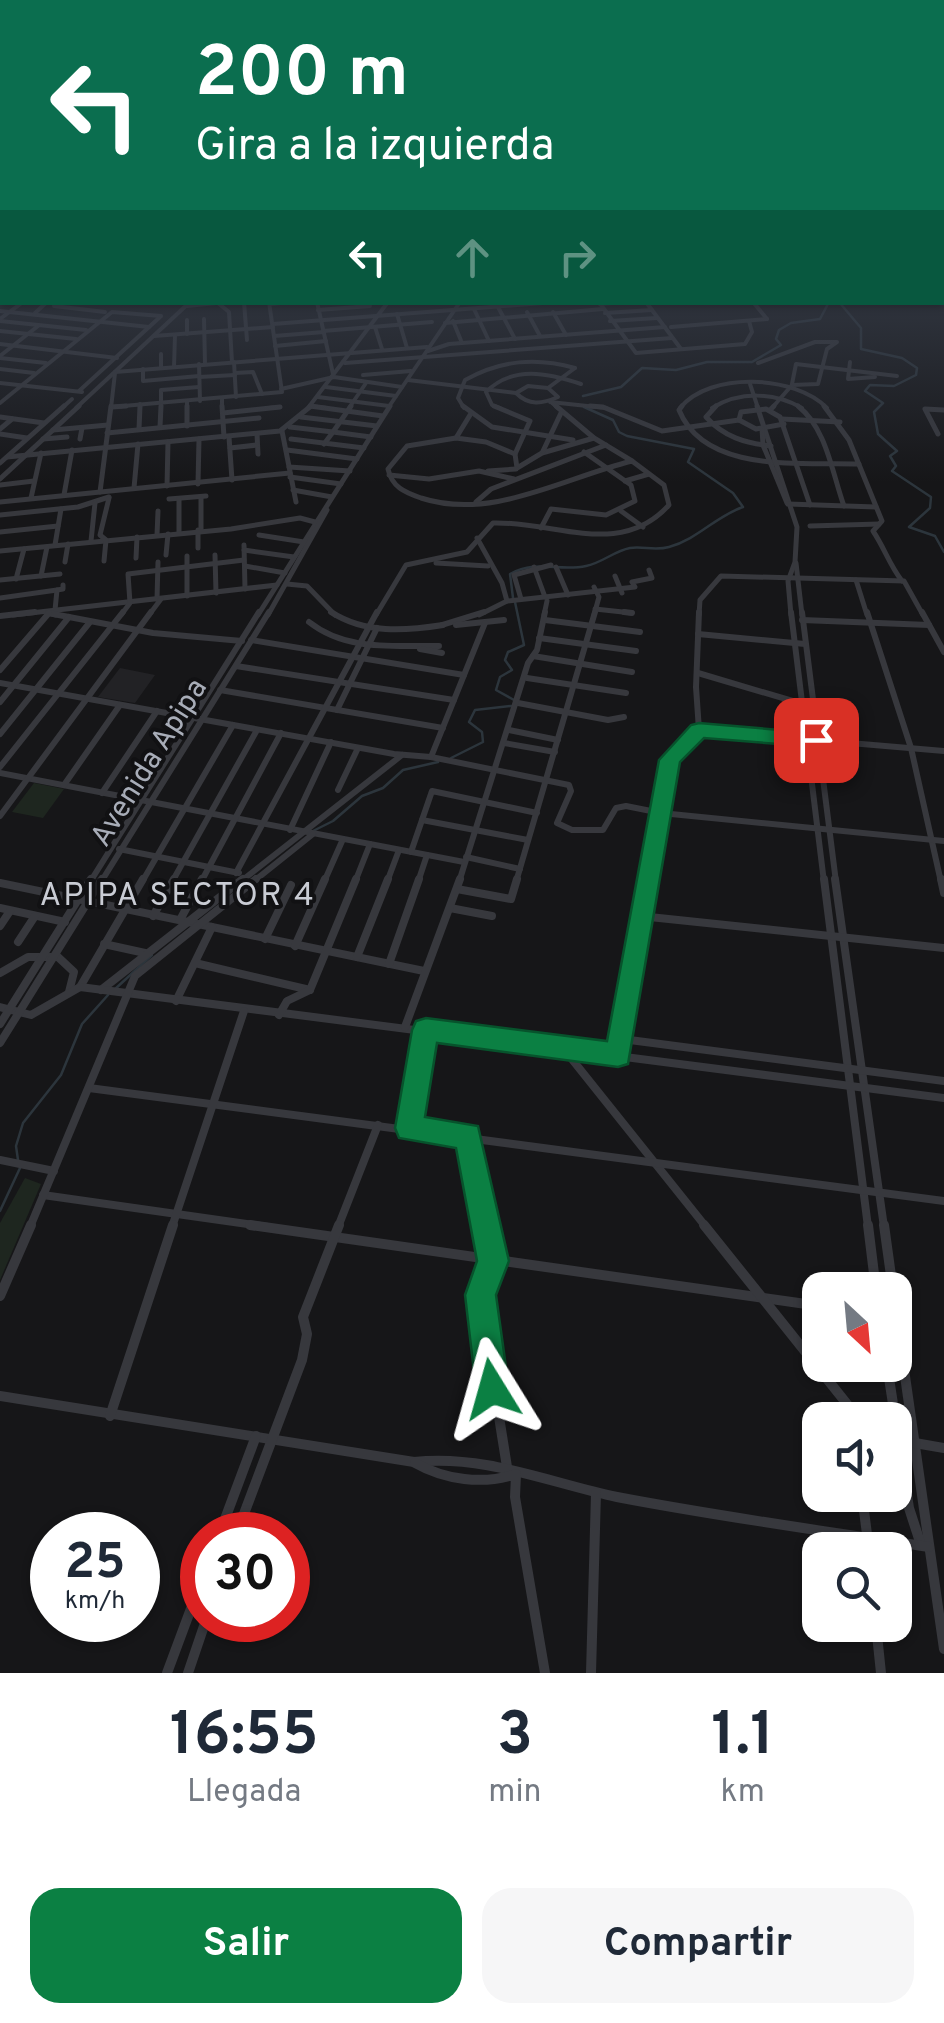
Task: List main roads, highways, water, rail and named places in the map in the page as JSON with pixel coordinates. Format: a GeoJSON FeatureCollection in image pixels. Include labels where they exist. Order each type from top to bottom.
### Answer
{"type":"FeatureCollection","features":[{"type":"Feature","properties":{"kind":"waterway"},"geometry":{"type":"LineString","coordinates":[[583,396],[621,387],[642,368],[676,370],[707,362],[752,362],[781,345],[776,339],[779,330],[786,326]]}},
{"type":"Feature","properties":{"kind":"waterway"},"geometry":{"type":"LineString","coordinates":[[859,326],[861,349],[902,358],[917,368],[916,375],[894,386],[870,385],[865,391],[883,403],[874,412],[878,434],[897,451],[890,456],[896,466],[892,471],[931,497],[930,508],[909,527],[935,536],[944,552]]}},
{"type":"Feature","properties":{"kind":"waterway"},"geometry":{"type":"LineString","coordinates":[[513,598],[510,574],[520,570],[586,566],[630,548],[669,547],[743,507],[733,493],[688,462],[694,449],[627,436],[619,432],[613,420],[584,407]]}},
{"type":"Feature","properties":{"kind":"waterway"},"geometry":{"type":"LineString","coordinates":[[514,700],[496,690],[500,677],[512,670],[505,660],[508,652],[524,645],[515,602]]}},
{"type":"Feature","properties":{"kind":"waterway"},"geometry":{"type":"LineString","coordinates":[[451,758],[483,742],[482,732],[469,722],[475,710],[511,706]]}},
{"type":"Feature","properties":{"kind":"waterway"},"geometry":{"type":"LineString","coordinates":[[313,831],[333,821],[362,796],[383,788],[403,770],[438,762]]}},
{"type":"Feature","properties":{"kind":"waterway"},"geometry":{"type":"LineString","coordinates":[[114,990],[152,955]]}},
{"type":"Feature","properties":{"kind":"waterway"},"geometry":{"type":"LineString","coordinates":[[18,1160],[16,1146],[23,1123],[61,1075],[82,1024],[108,995]]}},
{"type":"Feature","properties":{"kind":"waterway"},"geometry":{"type":"LineString","coordinates":[[0,1211],[20,1168]]}},
{"type":"Feature","properties":{"kind":"district","name":"APIPA SECTOR 4"},"geometry":{"type":"Point","coordinates":[178,894]}}]}
